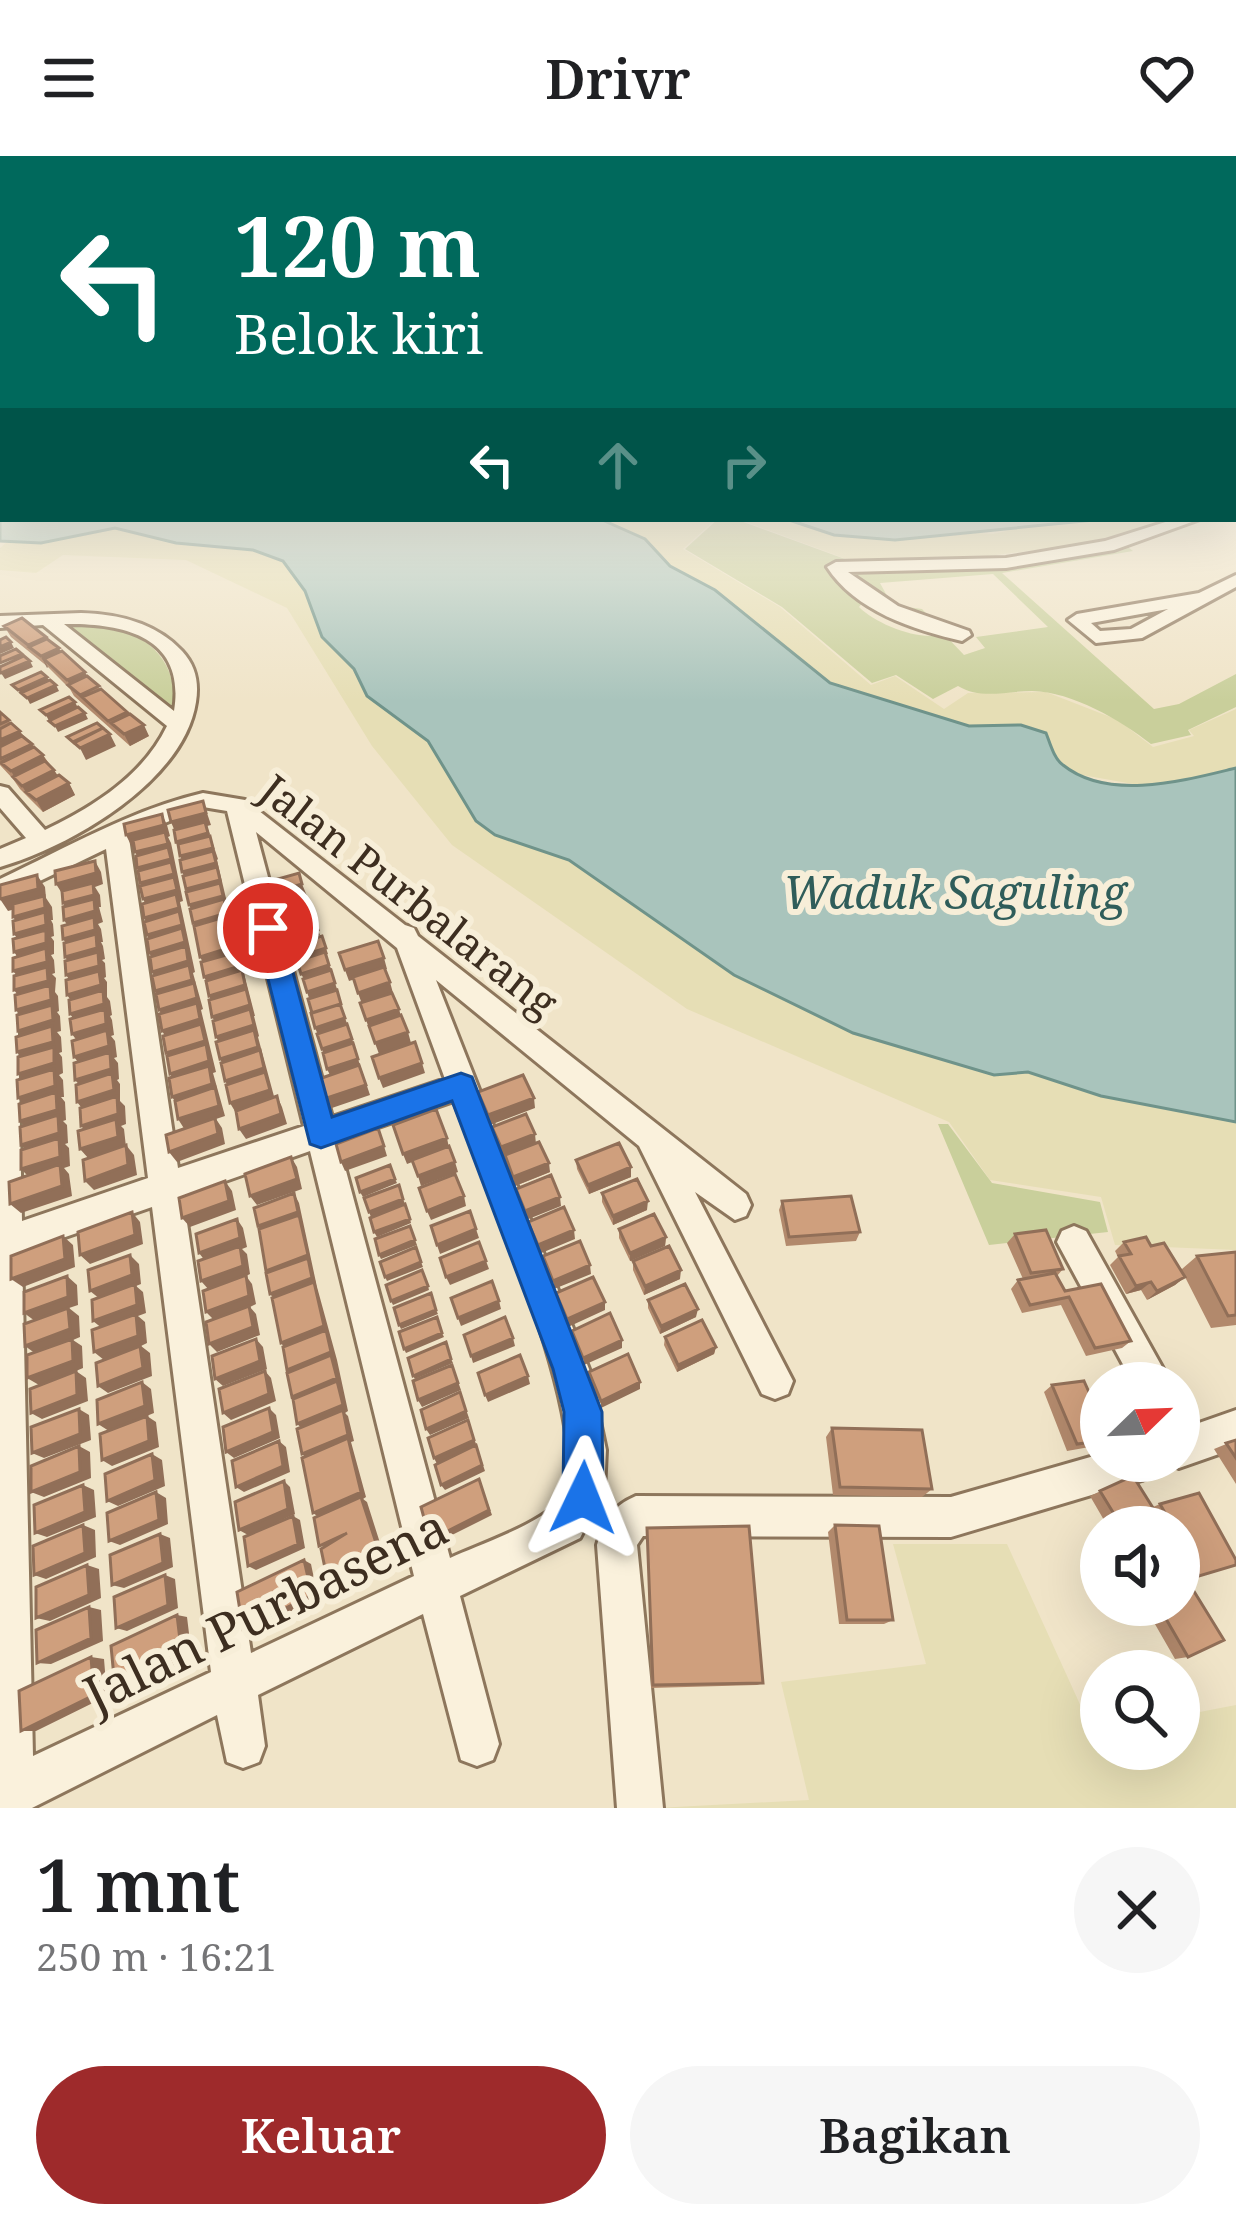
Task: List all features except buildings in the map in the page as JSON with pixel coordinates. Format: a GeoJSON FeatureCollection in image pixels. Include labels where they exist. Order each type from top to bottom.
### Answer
{"type":"FeatureCollection","features":[{"type":"Feature","properties":{"kind":"street"},"geometry":{"type":"LineString","coordinates":[[962,635],[931,628],[853,589],[836,567],[1006,563],[1101,547]]}},
{"type":"Feature","properties":{"kind":"street"},"geometry":{"type":"LineString","coordinates":[[1199,598],[1077,620],[1096,637],[1111,640],[1135,634],[1236,580]]}},
{"type":"Feature","properties":{"kind":"street"},"geometry":{"type":"LineString","coordinates":[[0,622],[106,620],[130,625],[171,646],[185,664],[190,684],[180,726],[163,753],[111,803],[42,841],[1,878],[10,1800]]}},
{"type":"Feature","properties":{"kind":"street"},"geometry":{"type":"LineString","coordinates":[[50,622],[180,726]]}},
{"type":"Feature","properties":{"kind":"street"},"geometry":{"type":"LineString","coordinates":[[0,793],[42,841]]}},
{"type":"Feature","properties":{"kind":"street","name":"Jalan Purbalarang"},"geometry":{"type":"LineString","coordinates":[[1,878],[203,800],[237,805],[405,935],[735,1205]]}},
{"type":"Feature","properties":{"kind":"street"},"geometry":{"type":"LineString","coordinates":[[237,805],[477,1744]]}},
{"type":"Feature","properties":{"kind":"street"},"geometry":{"type":"LineString","coordinates":[[116,831],[243,1746]]}},
{"type":"Feature","properties":{"kind":"street"},"geometry":{"type":"LineString","coordinates":[[6,1242],[461,1086],[405,935]]}},
{"type":"Feature","properties":{"kind":"street","name":"Jalan Purbasena"},"geometry":{"type":"LineString","coordinates":[[10,1800],[234,1684],[566,1524],[583,1498],[583,1412],[461,1086]]}},
{"type":"Feature","properties":{"kind":"street"},"geometry":{"type":"LineString","coordinates":[[650,1136],[775,1381]]}},
{"type":"Feature","properties":{"kind":"street"},"geometry":{"type":"LineString","coordinates":[[1074,1242],[1141,1362]]}},
{"type":"Feature","properties":{"kind":"street"},"geometry":{"type":"LineString","coordinates":[[1200,1437],[1236,1429]]}},
{"type":"Feature","properties":{"kind":"street"},"geometry":{"type":"LineString","coordinates":[[640,1808],[617,1545],[622,1527],[637,1516],[951,1517],[1080,1479]]}},
{"type":"Feature","properties":{"kind":"shaded area"},"geometry":{"type":"Polygon","coordinates":[[[221,547],[253,550],[283,561],[305,591],[322,637],[354,669],[367,696],[428,741],[476,821],[495,835],[569,860],[734,975],[994,1074],[1028,1072],[1101,1096],[1236,1122],[1236,1250],[1115,1245],[1101,1197],[990,1180],[949,1122],[687,1009],[452,845],[372,746],[287,608],[186,560],[63,555],[36,573],[0,570],[0,548],[221,547]]]}},
{"type":"Feature","properties":{"kind":"shaded area"},"geometry":{"type":"Polygon","coordinates":[[[652,547],[685,547],[780,607],[871,685],[895,676],[944,709],[968,693],[1046,692],[1118,720],[1153,747],[1194,736],[1189,730],[1236,709],[1236,768],[1156,788],[1082,775],[1059,764],[1021,725],[970,726],[830,683],[715,590],[670,566],[652,547]]]}},
{"type":"Feature","properties":{"kind":"shaded area"},"geometry":{"type":"Polygon","coordinates":[[[814,547],[1060,547],[938,562],[849,560],[814,547]]]}},
{"type":"Feature","properties":{"kind":"shaded area"},"geometry":{"type":"Polygon","coordinates":[[[893,1544],[1007,1544],[1080,1704],[1080,1770],[1200,1770],[1200,1712],[1236,1705],[1236,1808],[657,1808],[809,1800],[781,1682],[926,1664],[893,1544]]]}},
{"type":"Feature","properties":{"kind":"green space"},"geometry":{"type":"Polygon","coordinates":[[[812,547],[845,559],[832,570],[865,600],[859,607],[911,633],[944,634],[964,655],[985,648],[976,637],[1048,627],[993,574],[880,583],[892,605],[922,609],[942,630],[855,588],[841,568],[986,569],[1128,547],[1133,551],[1002,573],[1154,709],[1179,704],[1236,674],[1236,707],[1188,730],[1191,735],[1151,744],[1064,696],[1032,691],[985,694],[958,686],[933,699],[896,675],[872,683],[782,607],[685,549],[812,547]]]}},
{"type":"Feature","properties":{"kind":"green space"},"geometry":{"type":"Polygon","coordinates":[[[67,624],[109,627],[145,642],[168,669],[174,711],[67,624]]]}},
{"type":"Feature","properties":{"kind":"green space"},"geometry":{"type":"Polygon","coordinates":[[[938,1124],[948,1124],[992,1183],[1100,1202],[1108,1232],[989,1245],[938,1124]]]}},
{"type":"Feature","properties":{"kind":"water","name":"Waduk Saguling"},"geometry":{"type":"Polygon","coordinates":[[[221,547],[652,547],[670,566],[715,590],[830,683],[969,726],[1021,725],[1046,733],[1060,762],[1102,783],[1148,785],[1236,768],[1236,1122],[1101,1096],[1028,1072],[994,1075],[853,1033],[734,975],[569,860],[495,835],[476,821],[428,741],[367,696],[354,669],[322,637],[305,591],[283,561],[253,550],[221,547]]]}},
{"type":"Feature","properties":{"kind":"route"},"geometry":{"type":"LineString","coordinates":[[268,928],[321,1134],[461,1086],[571,1369],[583,1412],[583,1498]]}}]}
